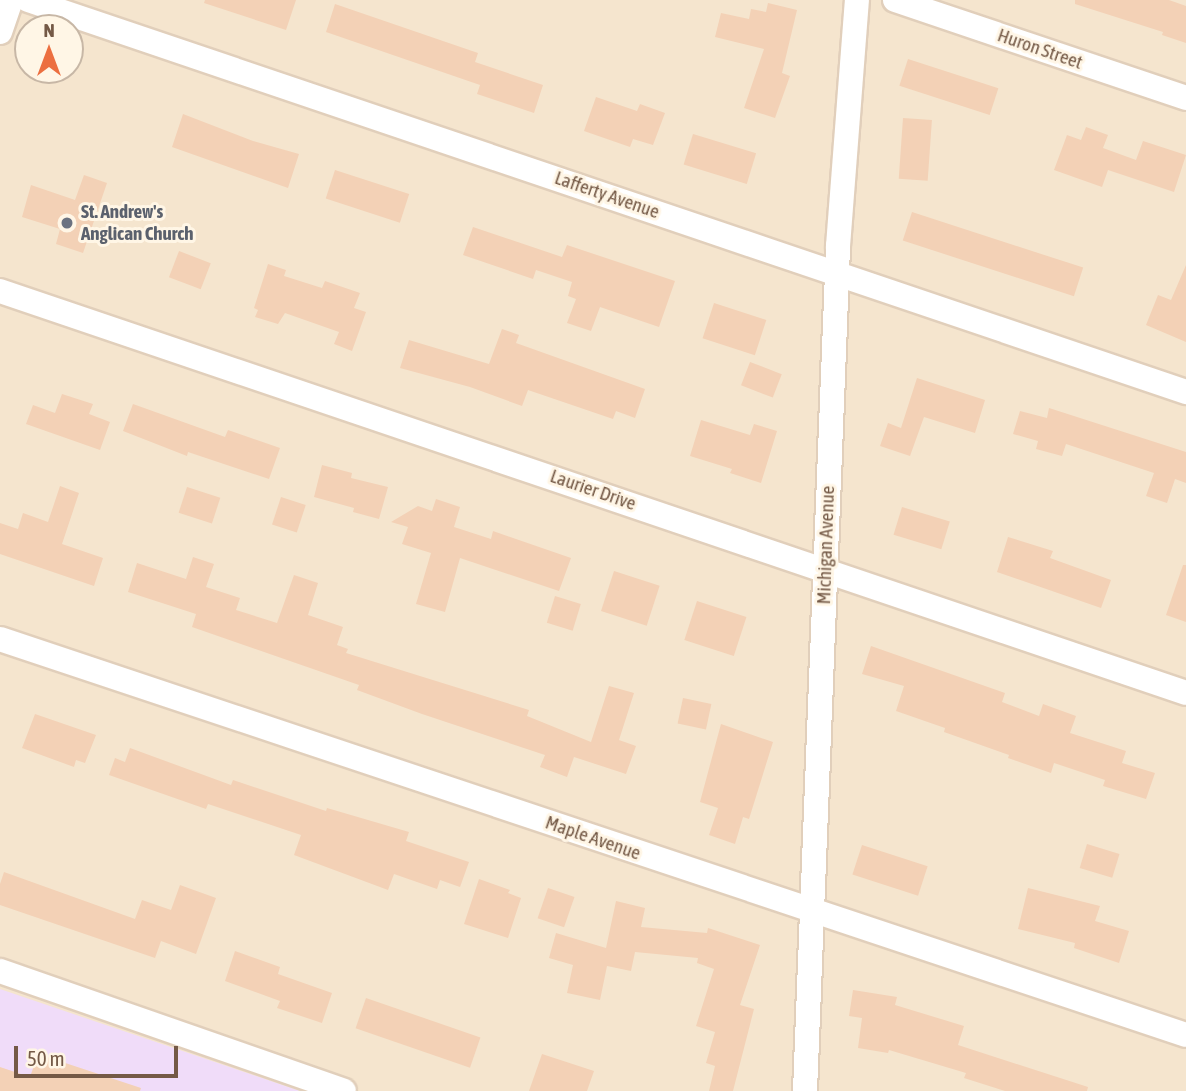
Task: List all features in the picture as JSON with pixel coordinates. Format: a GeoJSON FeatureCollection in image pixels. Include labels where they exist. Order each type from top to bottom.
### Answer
{"type":"FeatureCollection","features":[{"type":"Feature","properties":{"kind":"street"},"geometry":{"type":"LineString","coordinates":[[0,32],[11,0]]}},
{"type":"Feature","properties":{"kind":"street","name":"Lafferty Avenue"},"geometry":{"type":"LineString","coordinates":[[28,0],[1186,392]]}},
{"type":"Feature","properties":{"kind":"street","name":"Michigan Avenue"},"geometry":{"type":"LineString","coordinates":[[804,1091],[837,273],[857,0]]}},
{"type":"Feature","properties":{"kind":"street","name":"Huron Street"},"geometry":{"type":"LineString","coordinates":[[895,0],[1186,98]]}},
{"type":"Feature","properties":{"kind":"street","name":"Laurier Drive"},"geometry":{"type":"LineString","coordinates":[[0,291],[1186,693]]}},
{"type":"Feature","properties":{"kind":"street","name":"Maple Avenue"},"geometry":{"type":"LineString","coordinates":[[0,639],[813,913],[1186,1035]]}},
{"type":"Feature","properties":{"kind":"street"},"geometry":{"type":"LineString","coordinates":[[0,971],[344,1091]]}},
{"type":"Feature","properties":{"kind":"shaded area"},"geometry":{"type":"Polygon","coordinates":[[[0,0],[1186,0],[1186,1091],[0,1091],[0,0]]]}},
{"type":"Feature","properties":{"kind":"shaded area"},"geometry":{"type":"Polygon","coordinates":[[[0,989],[300,1091],[0,1091],[0,989]]]}},
{"type":"Feature","properties":{"kind":"building"},"geometry":{"type":"Polygon","coordinates":[[[205,0],[296,0],[286,30],[204,3],[205,0]]]}},
{"type":"Feature","properties":{"kind":"building"},"geometry":{"type":"Polygon","coordinates":[[[1075,0],[1169,0],[1186,6],[1186,43],[1162,35],[1163,32],[1075,4],[1075,0]]]}},
{"type":"Feature","properties":{"kind":"building"},"geometry":{"type":"Polygon","coordinates":[[[768,3],[797,10],[782,73],[790,76],[775,118],[744,108],[764,49],[715,37],[721,13],[749,19],[751,9],[766,12],[768,3]]]}},
{"type":"Feature","properties":{"kind":"building"},"geometry":{"type":"Polygon","coordinates":[[[335,4],[478,53],[475,62],[543,85],[534,113],[477,94],[480,85],[326,32],[335,4]]]}},
{"type":"Feature","properties":{"kind":"building"},"geometry":{"type":"Polygon","coordinates":[[[908,59],[998,88],[990,115],[899,86],[908,59]]]}},
{"type":"Feature","properties":{"kind":"building"},"geometry":{"type":"Polygon","coordinates":[[[596,97],[637,111],[640,104],[665,113],[653,145],[633,139],[630,147],[584,131],[596,97]]]}},
{"type":"Feature","properties":{"kind":"building"},"geometry":{"type":"Polygon","coordinates":[[[183,114],[253,141],[299,154],[288,188],[172,147],[183,114]]]}},
{"type":"Feature","properties":{"kind":"building"},"geometry":{"type":"Polygon","coordinates":[[[903,118],[932,120],[928,181],[899,179],[903,118]]]}},
{"type":"Feature","properties":{"kind":"building"},"geometry":{"type":"Polygon","coordinates":[[[1086,127],[1108,135],[1103,148],[1136,160],[1143,141],[1186,155],[1174,192],[1108,170],[1102,187],[1054,170],[1067,135],[1081,140],[1086,127]]]}},
{"type":"Feature","properties":{"kind":"building"},"geometry":{"type":"Polygon","coordinates":[[[693,134],[756,153],[747,184],[684,165],[693,134]]]}},
{"type":"Feature","properties":{"kind":"building"},"geometry":{"type":"Polygon","coordinates":[[[335,170],[409,194],[400,223],[326,199],[335,170]]]}},
{"type":"Feature","properties":{"kind":"building","name":"St. Andrew's Anglican Church"},"geometry":{"type":"Polygon","coordinates":[[[84,175],[107,183],[83,253],[56,244],[60,229],[22,217],[31,185],[75,200],[84,175]]]}},
{"type":"Feature","properties":{"kind":"building"},"geometry":{"type":"Polygon","coordinates":[[[912,212],[1083,268],[1074,296],[903,241],[912,212]]]}},
{"type":"Feature","properties":{"kind":"building"},"geometry":{"type":"Polygon","coordinates":[[[473,227],[562,257],[567,245],[675,281],[659,327],[600,307],[591,331],[567,323],[576,299],[568,296],[572,282],[536,270],[533,279],[463,255],[473,227]]]}},
{"type":"Feature","properties":{"kind":"building"},"geometry":{"type":"Polygon","coordinates":[[[179,251],[211,263],[201,289],[169,277],[179,251]]]}},
{"type":"Feature","properties":{"kind":"building"},"geometry":{"type":"Polygon","coordinates":[[[268,264],[286,270],[284,276],[322,288],[325,281],[360,293],[354,308],[366,312],[352,351],[334,344],[339,332],[285,313],[278,324],[255,317],[258,310],[254,308],[268,264]]]}},
{"type":"Feature","properties":{"kind":"building"},"geometry":{"type":"Polygon","coordinates":[[[1186,265],[1186,342],[1146,325],[1158,295],[1171,300],[1186,265]]]}},
{"type":"Feature","properties":{"kind":"building"},"geometry":{"type":"Polygon","coordinates":[[[714,303],[766,320],[755,355],[703,338],[714,303]]]}},
{"type":"Feature","properties":{"kind":"building"},"geometry":{"type":"Polygon","coordinates":[[[502,329],[519,335],[516,343],[645,389],[635,418],[616,411],[613,419],[528,390],[522,406],[470,387],[400,368],[409,340],[489,364],[502,329]]]}},
{"type":"Feature","properties":{"kind":"building"},"geometry":{"type":"Polygon","coordinates":[[[750,362],[782,374],[773,398],[741,385],[750,362]]]}},
{"type":"Feature","properties":{"kind":"building"},"geometry":{"type":"Polygon","coordinates":[[[917,378],[985,400],[975,433],[924,417],[910,456],[880,446],[888,423],[901,428],[917,378]]]}},
{"type":"Feature","properties":{"kind":"building"},"geometry":{"type":"Polygon","coordinates":[[[62,394],[93,404],[89,414],[110,422],[100,450],[26,424],[33,405],[55,413],[62,394]]]}},
{"type":"Feature","properties":{"kind":"building"},"geometry":{"type":"Polygon","coordinates":[[[133,404],[225,437],[228,430],[280,448],[269,479],[188,452],[187,456],[123,431],[133,404]]]}},
{"type":"Feature","properties":{"kind":"building"},"geometry":{"type":"Polygon","coordinates":[[[1049,408],[1186,452],[1186,483],[1175,479],[1167,503],[1146,496],[1154,473],[1066,444],[1062,456],[1036,449],[1038,441],[1013,434],[1020,411],[1047,418],[1049,408]]]}},
{"type":"Feature","properties":{"kind":"building"},"geometry":{"type":"Polygon","coordinates":[[[701,420],[750,435],[754,424],[777,431],[761,483],[730,473],[732,469],[690,456],[701,420]]]}},
{"type":"Feature","properties":{"kind":"building"},"geometry":{"type":"Polygon","coordinates":[[[322,465],[352,473],[351,478],[388,487],[379,519],[353,512],[354,508],[314,497],[322,465]]]}},
{"type":"Feature","properties":{"kind":"building"},"geometry":{"type":"Polygon","coordinates":[[[60,486],[79,493],[62,544],[103,558],[94,586],[0,554],[0,523],[18,529],[23,513],[48,522],[60,486]]]}},
{"type":"Feature","properties":{"kind":"building"},"geometry":{"type":"Polygon","coordinates":[[[187,487],[220,498],[212,523],[179,513],[187,487]]]}},
{"type":"Feature","properties":{"kind":"building"},"geometry":{"type":"Polygon","coordinates":[[[281,497],[306,505],[297,533],[272,525],[281,497]]]}},
{"type":"Feature","properties":{"kind":"building"},"geometry":{"type":"Polygon","coordinates":[[[436,499],[460,507],[454,527],[491,539],[493,531],[571,558],[559,591],[460,558],[445,612],[416,604],[431,553],[402,544],[408,527],[391,522],[418,506],[432,511],[436,499]]]}},
{"type":"Feature","properties":{"kind":"building"},"geometry":{"type":"Polygon","coordinates":[[[902,507],[950,522],[941,549],[894,535],[902,507]]]}},
{"type":"Feature","properties":{"kind":"building"},"geometry":{"type":"Polygon","coordinates":[[[1008,537],[1053,551],[1050,558],[1111,580],[1101,608],[997,572],[1008,537]]]}},
{"type":"Feature","properties":{"kind":"building"},"geometry":{"type":"Polygon","coordinates":[[[193,557],[214,564],[206,587],[240,598],[236,610],[277,623],[294,575],[318,583],[308,615],[343,627],[337,645],[348,649],[346,653],[529,710],[527,716],[591,742],[609,686],[634,693],[619,740],[636,746],[626,774],[574,757],[567,777],[540,767],[545,755],[422,714],[357,690],[359,685],[192,627],[196,614],[128,592],[137,563],[186,579],[193,557]]]}},
{"type":"Feature","properties":{"kind":"building"},"geometry":{"type":"Polygon","coordinates":[[[1183,565],[1186,565],[1186,622],[1166,615],[1183,565]]]}},
{"type":"Feature","properties":{"kind":"building"},"geometry":{"type":"Polygon","coordinates":[[[614,571],[660,586],[647,626],[601,611],[614,571]]]}},
{"type":"Feature","properties":{"kind":"building"},"geometry":{"type":"Polygon","coordinates":[[[555,596],[581,604],[573,631],[547,623],[555,596]]]}},
{"type":"Feature","properties":{"kind":"building"},"geometry":{"type":"Polygon","coordinates":[[[697,601],[746,617],[734,656],[684,640],[697,601]]]}},
{"type":"Feature","properties":{"kind":"building"},"geometry":{"type":"Polygon","coordinates":[[[871,646],[1005,693],[1002,702],[1039,716],[1043,704],[1076,716],[1070,733],[1126,751],[1122,763],[1155,773],[1146,799],[1103,786],[1105,780],[1054,763],[1051,773],[1008,758],[1009,755],[944,732],[945,728],[896,711],[904,686],[862,674],[871,646]]]}},
{"type":"Feature","properties":{"kind":"building"},"geometry":{"type":"Polygon","coordinates":[[[683,698],[711,704],[706,729],[678,723],[683,698]]]}},
{"type":"Feature","properties":{"kind":"building"},"geometry":{"type":"Polygon","coordinates":[[[35,714],[96,735],[85,763],[76,760],[74,767],[22,748],[35,714]]]}},
{"type":"Feature","properties":{"kind":"building"},"geometry":{"type":"Polygon","coordinates":[[[721,724],[773,742],[749,819],[743,817],[735,844],[709,835],[718,808],[700,802],[721,724]]]}},
{"type":"Feature","properties":{"kind":"building"},"geometry":{"type":"Polygon","coordinates":[[[130,748],[231,785],[233,780],[326,811],[327,808],[409,832],[406,841],[469,862],[460,887],[440,880],[437,889],[394,874],[388,890],[294,855],[301,835],[208,804],[206,809],[109,775],[115,758],[125,762],[130,748]]]}},
{"type":"Feature","properties":{"kind":"building"},"geometry":{"type":"Polygon","coordinates":[[[1087,844],[1120,854],[1112,878],[1080,868],[1087,844]]]}},
{"type":"Feature","properties":{"kind":"building"},"geometry":{"type":"Polygon","coordinates":[[[862,845],[928,866],[918,896],[852,874],[862,845]]]}},
{"type":"Feature","properties":{"kind":"building"},"geometry":{"type":"Polygon","coordinates":[[[4,872],[135,919],[142,900],[171,910],[180,885],[216,898],[196,954],[161,941],[155,958],[0,905],[0,884],[4,872]]]}},
{"type":"Feature","properties":{"kind":"building"},"geometry":{"type":"Polygon","coordinates":[[[479,879],[510,890],[508,893],[521,898],[508,938],[464,924],[479,879]]]}},
{"type":"Feature","properties":{"kind":"building"},"geometry":{"type":"Polygon","coordinates":[[[548,888],[574,897],[564,927],[538,918],[548,888]]]}},
{"type":"Feature","properties":{"kind":"building"},"geometry":{"type":"Polygon","coordinates":[[[1028,888],[1100,906],[1095,921],[1129,931],[1119,963],[1074,948],[1075,943],[1018,929],[1028,888]]]}},
{"type":"Feature","properties":{"kind":"building"},"geometry":{"type":"Polygon","coordinates":[[[616,901],[645,908],[641,927],[707,933],[708,928],[760,945],[740,1005],[754,1009],[733,1091],[709,1091],[715,1066],[706,1063],[715,1032],[696,1026],[714,969],[697,963],[698,958],[635,952],[631,971],[607,966],[600,1000],[567,993],[573,965],[549,958],[556,933],[606,948],[616,901]]]}},
{"type":"Feature","properties":{"kind":"building"},"geometry":{"type":"Polygon","coordinates":[[[235,951],[280,967],[278,974],[332,993],[322,1023],[277,1008],[280,1001],[225,981],[235,951]]]}},
{"type":"Feature","properties":{"kind":"building"},"geometry":{"type":"Polygon","coordinates":[[[853,990],[897,997],[895,1005],[964,1026],[958,1045],[1088,1087],[1087,1091],[1005,1091],[964,1078],[966,1073],[889,1050],[888,1053],[858,1048],[862,1018],[849,1016],[853,990]]]}},
{"type":"Feature","properties":{"kind":"building"},"geometry":{"type":"Polygon","coordinates":[[[366,998],[480,1037],[470,1068],[356,1028],[366,998]]]}},
{"type":"Feature","properties":{"kind":"building"},"geometry":{"type":"Polygon","coordinates":[[[38,1054],[141,1088],[140,1091],[0,1091],[0,1067],[30,1077],[38,1054]]]}},
{"type":"Feature","properties":{"kind":"building"},"geometry":{"type":"Polygon","coordinates":[[[542,1054],[594,1071],[587,1091],[529,1091],[542,1054]]]}},
{"type":"Feature","properties":{"kind":"place","name":"St. Andrew's Anglican Church"},"geometry":{"type":"Point","coordinates":[67,223]}}]}
